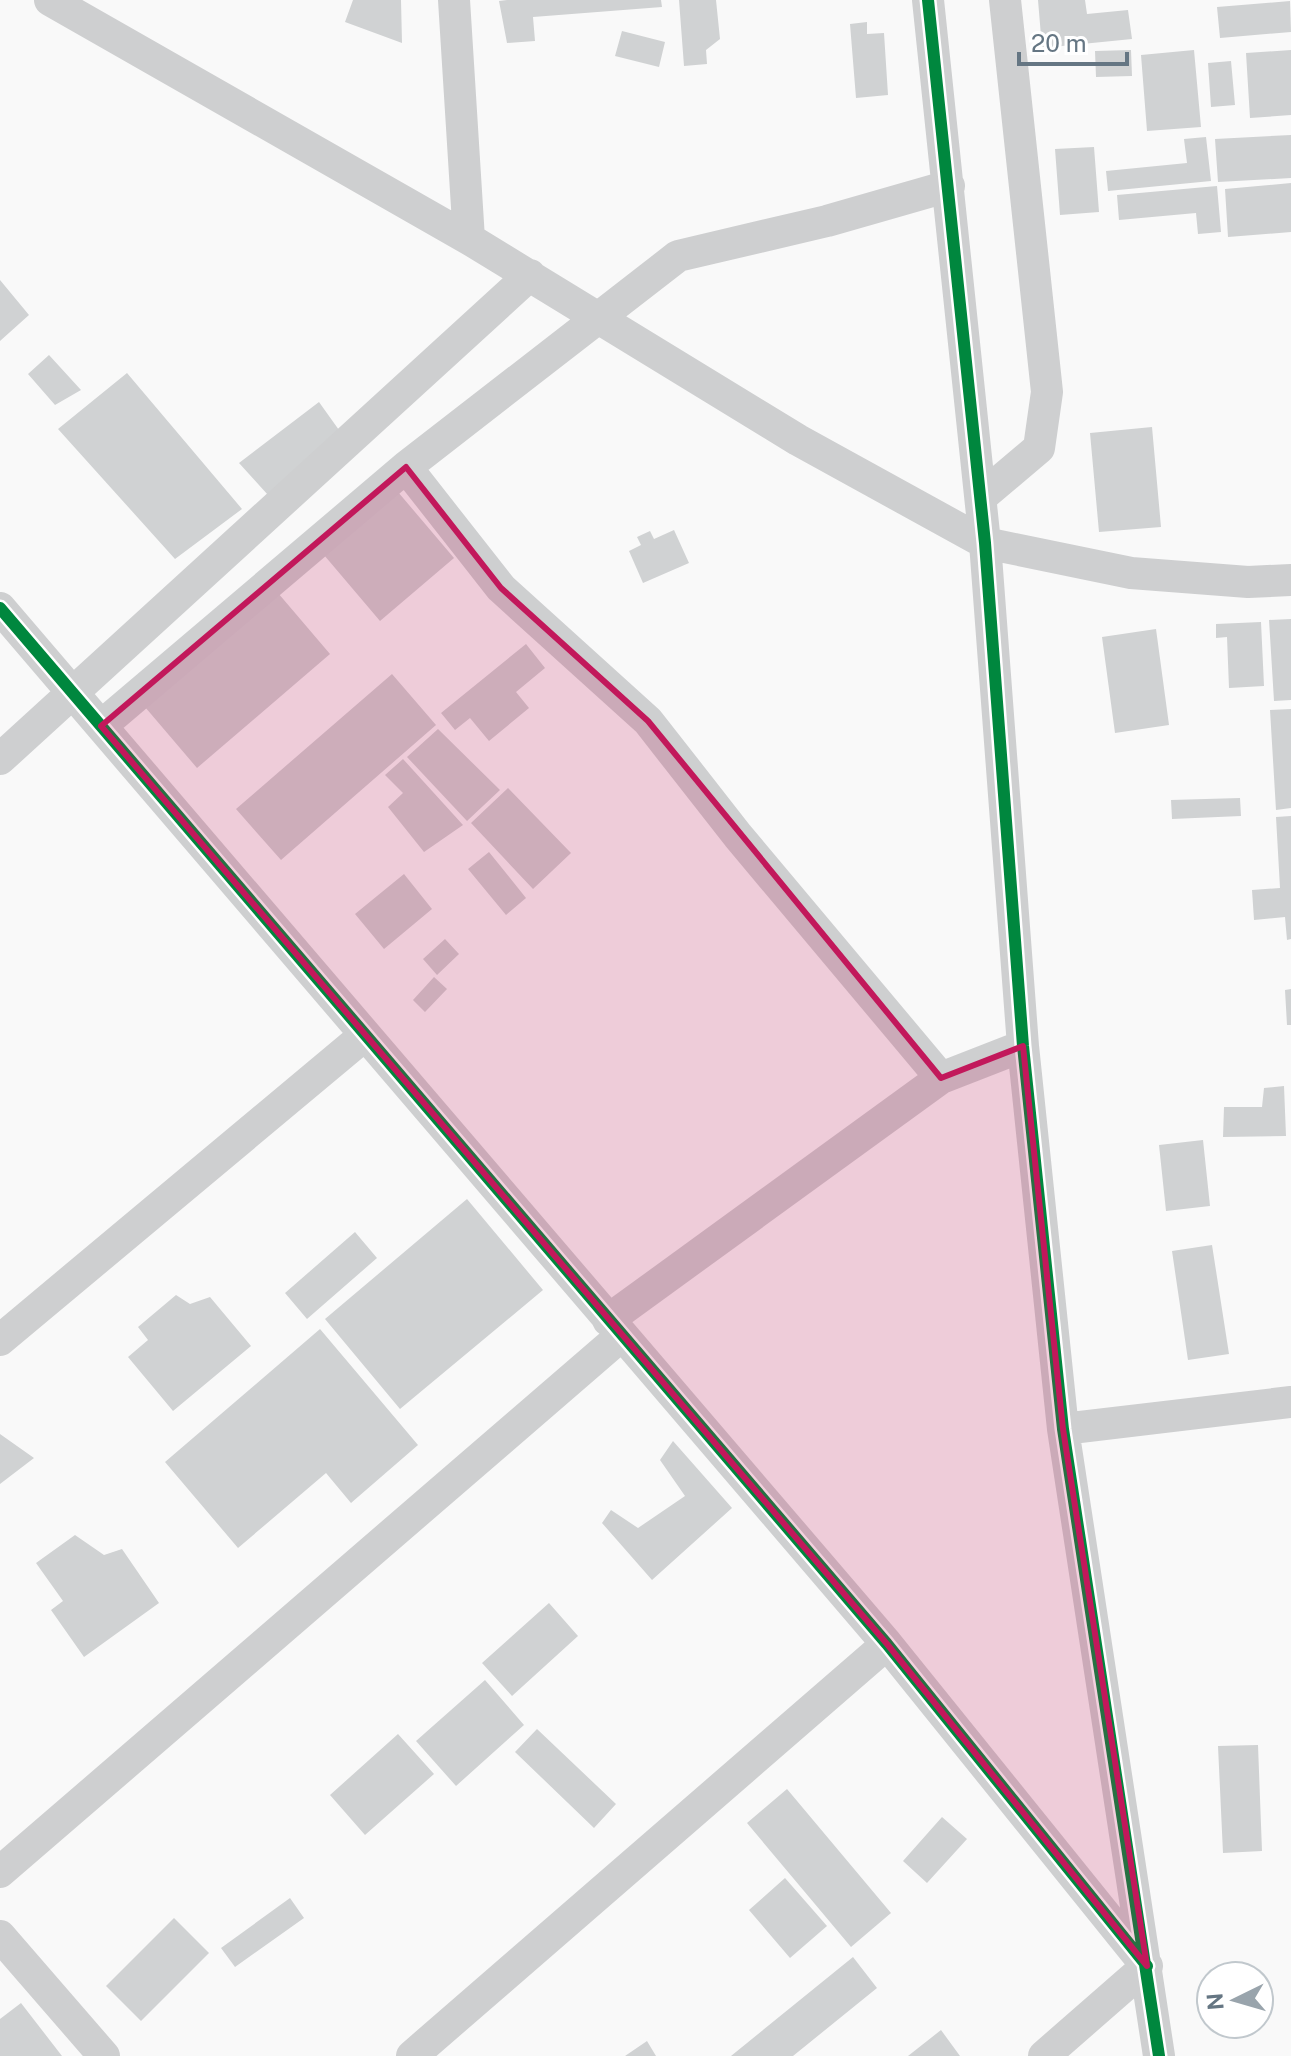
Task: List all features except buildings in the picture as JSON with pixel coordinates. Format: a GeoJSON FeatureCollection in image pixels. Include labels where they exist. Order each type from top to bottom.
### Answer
{"type":"FeatureCollection","features":[{"type":"Feature","properties":{"kind":"street"},"geometry":{"type":"LineString","coordinates":[[50,0],[469,239],[798,440],[985,543],[1131,573],[1248,582],[1291,580]]}},
{"type":"Feature","properties":{"kind":"street"},"geometry":{"type":"LineString","coordinates":[[454,0],[469,239]]}},
{"type":"Feature","properties":{"kind":"street"},"geometry":{"type":"LineString","coordinates":[[928,0],[981,497],[1023,1046],[1063,1429],[1159,2056]]}},
{"type":"Feature","properties":{"kind":"street"},"geometry":{"type":"LineString","coordinates":[[981,497],[1039,448],[1047,392],[1005,0]]}},
{"type":"Feature","properties":{"kind":"street"},"geometry":{"type":"LineString","coordinates":[[101,726],[406,467],[678,256],[827,221],[949,186]]}},
{"type":"Feature","properties":{"kind":"street"},"geometry":{"type":"LineString","coordinates":[[0,759],[530,275]]}},
{"type":"Feature","properties":{"kind":"street"},"geometry":{"type":"LineString","coordinates":[[406,467],[501,588],[648,721],[738,836],[941,1078]]}},
{"type":"Feature","properties":{"kind":"street"},"geometry":{"type":"LineString","coordinates":[[0,608],[887,1644],[1147,1966]]}},
{"type":"Feature","properties":{"kind":"street"},"geometry":{"type":"LineString","coordinates":[[0,1340],[365,1035]]}},
{"type":"Feature","properties":{"kind":"street"},"geometry":{"type":"LineString","coordinates":[[0,1872],[614,1328],[941,1078],[1023,1046]]}},
{"type":"Feature","properties":{"kind":"street"},"geometry":{"type":"LineString","coordinates":[[1063,1429],[1291,1402]]}},
{"type":"Feature","properties":{"kind":"street"},"geometry":{"type":"LineString","coordinates":[[412,2056],[887,1644]]}},
{"type":"Feature","properties":{"kind":"street"},"geometry":{"type":"LineString","coordinates":[[0,1936],[104,2056]]}},
{"type":"Feature","properties":{"kind":"street"},"geometry":{"type":"LineString","coordinates":[[1044,2056],[1147,1966]]}},
{"type":"Feature","properties":{"kind":"highlighted area"},"geometry":{"type":"Polygon","coordinates":[[[406,467],[501,588],[648,721],[941,1078],[1023,1046],[1063,1429],[1147,1966],[887,1644],[101,726],[406,467]]]}},
{"type":"Feature","properties":{"kind":"cycle path"},"geometry":{"type":"LineString","coordinates":[[928,0],[985,543],[1023,1046],[1063,1429],[1159,2056]]}},
{"type":"Feature","properties":{"kind":"cycle path"},"geometry":{"type":"LineString","coordinates":[[0,608],[887,1644],[1147,1966]]}}]}
